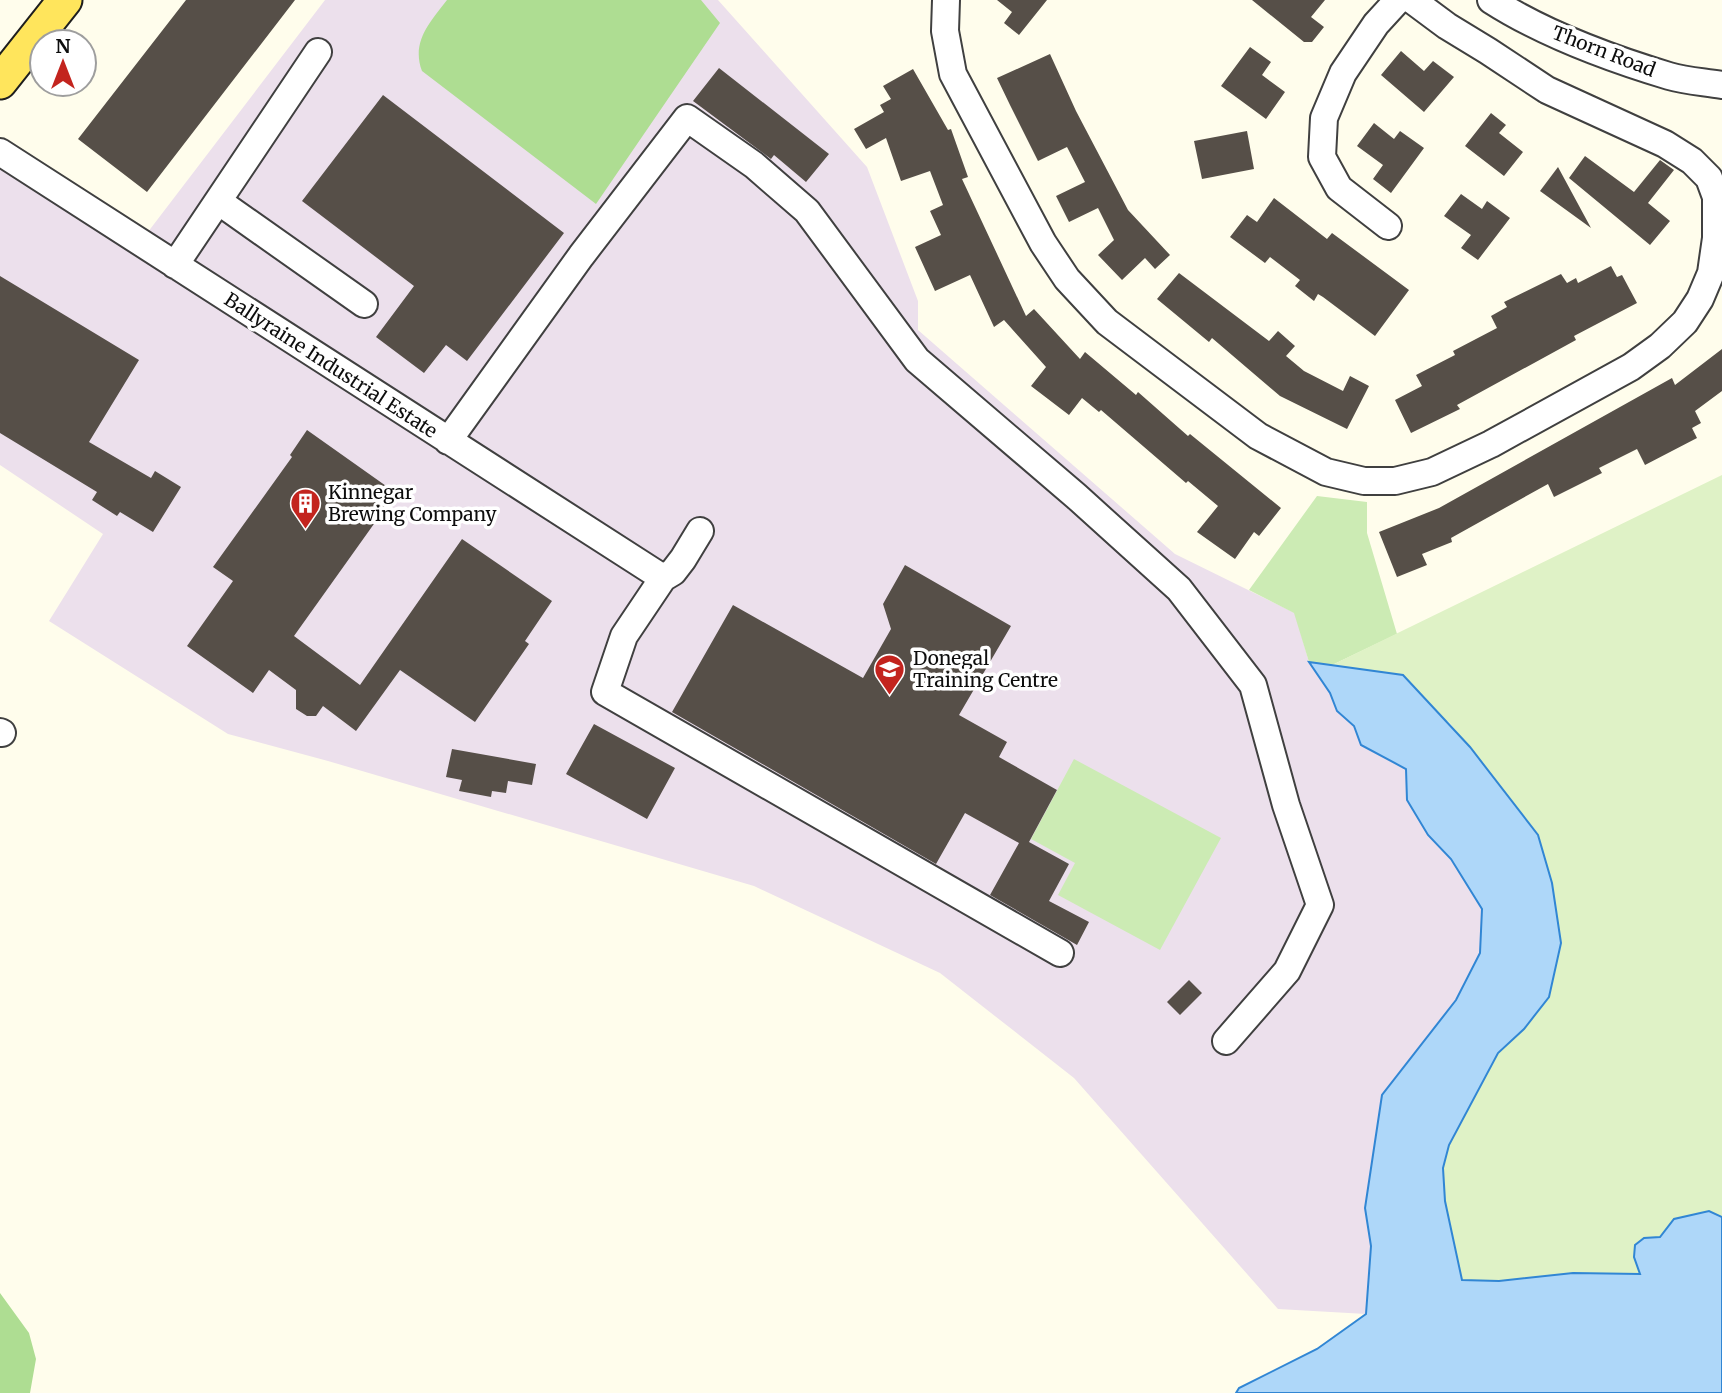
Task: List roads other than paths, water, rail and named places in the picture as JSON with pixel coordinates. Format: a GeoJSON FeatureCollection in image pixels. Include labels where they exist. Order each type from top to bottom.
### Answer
{"type":"FeatureCollection","features":[{"type":"Feature","properties":{"kind":"main road"},"geometry":{"type":"LineString","coordinates":[[0,82],[65,0]]}},
{"type":"Feature","properties":{"kind":"street"},"geometry":{"type":"LineString","coordinates":[[946,0],[945,32],[953,74],[1043,243],[1067,279],[1107,322],[1258,436],[1326,472],[1364,481],[1395,481],[1432,472],[1491,444],[1631,367],[1660,346],[1685,322],[1700,299],[1711,273],[1716,237],[1716,197],[1709,178],[1692,161],[1665,144],[1547,90],[1447,26],[1412,0]]}},
{"type":"Feature","properties":{"kind":"street"},"geometry":{"type":"LineString","coordinates":[[1388,226],[1339,188],[1322,157],[1324,118],[1343,74],[1376,24],[1398,0]]}},
{"type":"Feature","properties":{"kind":"street"},"geometry":{"type":"LineString","coordinates":[[1488,51],[1502,7]]}},
{"type":"Feature","properties":{"kind":"street","name":"Thorn Road"},"geometry":{"type":"LineString","coordinates":[[1502,7],[1590,48],[1671,76],[1722,85]]}},
{"type":"Feature","properties":{"kind":"street"},"geometry":{"type":"LineString","coordinates":[[175,265],[318,52]]}},
{"type":"Feature","properties":{"kind":"street"},"geometry":{"type":"LineString","coordinates":[[448,441],[581,256],[687,118],[754,165],[807,211],[916,360],[1076,496],[1179,589],[1253,685],[1286,805],[1320,905],[1287,971],[1226,1041]]}},
{"type":"Feature","properties":{"kind":"street","name":"Ballyraine Industrial Estate"},"geometry":{"type":"LineString","coordinates":[[0,152],[663,578]]}},
{"type":"Feature","properties":{"kind":"street"},"geometry":{"type":"LineString","coordinates":[[218,201],[363,304]]}},
{"type":"Feature","properties":{"kind":"street"},"geometry":{"type":"LineString","coordinates":[[700,531],[683,559],[673,572],[663,578],[624,636],[605,692],[1060,953]]}},
{"type":"Feature","properties":{"kind":"water"},"geometry":{"type":"Polygon","coordinates":[[[1309,662],[1403,675],[1470,747],[1538,835],[1552,883],[1561,943],[1549,997],[1524,1029],[1498,1053],[1449,1145],[1443,1168],[1445,1201],[1462,1280],[1499,1281],[1573,1273],[1640,1274],[1634,1257],[1635,1245],[1644,1238],[1660,1237],[1674,1219],[1709,1211],[1722,1217],[1722,1393],[1236,1393],[1239,1388],[1317,1349],[1366,1314],[1371,1246],[1365,1208],[1382,1095],[1456,1000],[1480,953],[1482,909],[1451,859],[1428,835],[1407,800],[1406,769],[1361,745],[1354,726],[1337,711],[1330,693],[1309,662]]]}},
{"type":"Feature","properties":{"kind":"place","name":"Kinnegar Brewing Company"},"geometry":{"type":"Point","coordinates":[305,530]}},
{"type":"Feature","properties":{"kind":"place","name":"Donegal Training Centre"},"geometry":{"type":"Point","coordinates":[890,696]}}]}
